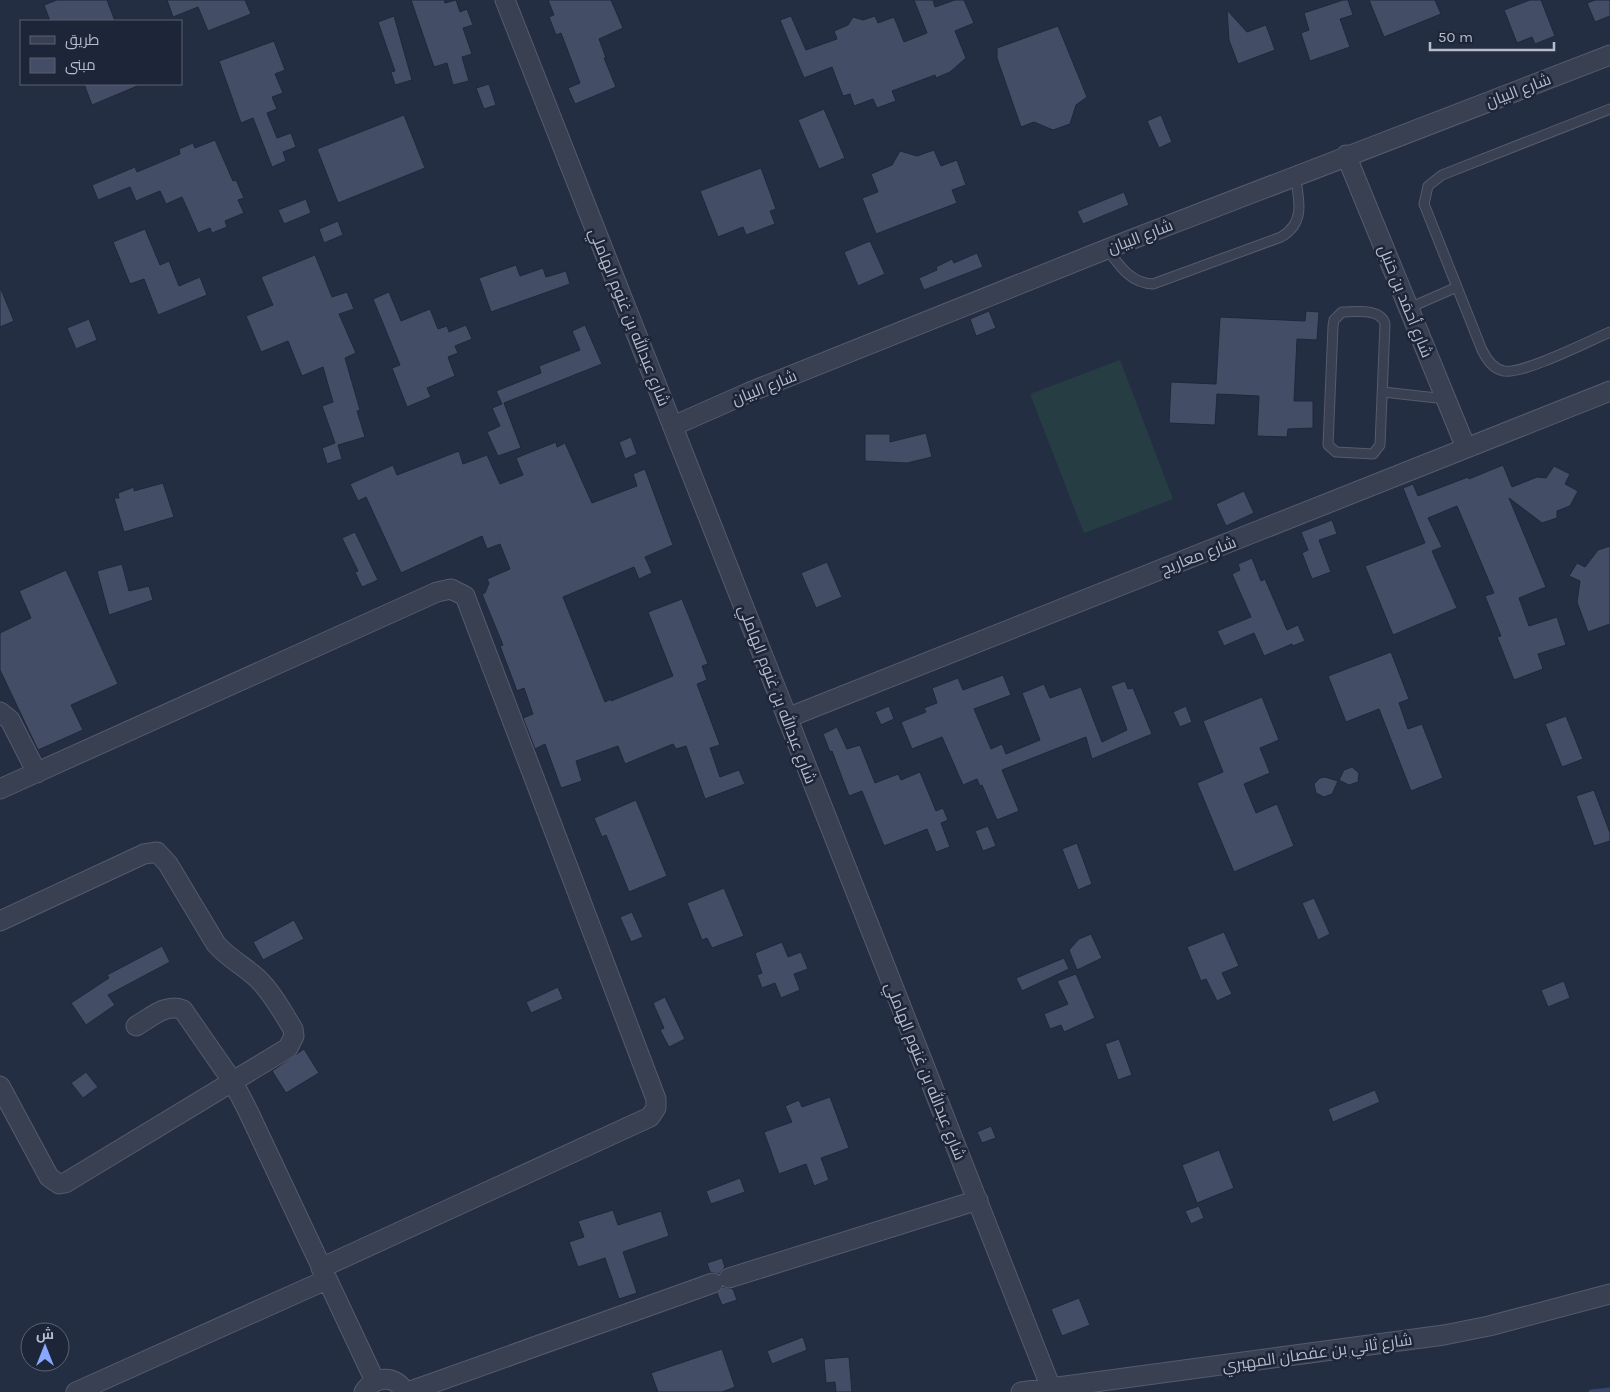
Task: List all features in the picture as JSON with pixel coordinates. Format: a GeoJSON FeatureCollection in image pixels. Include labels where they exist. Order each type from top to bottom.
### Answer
{"type":"FeatureCollection","features":[{"type":"Feature","properties":{"kind":"street","name":"شارع عبدالله بن غنوم الهاملي"},"geometry":{"type":"LineString","coordinates":[[505,0],[1051,1388]]}},
{"type":"Feature","properties":{"kind":"street","name":"شارع البيان"},"geometry":{"type":"LineString","coordinates":[[673,426],[760,388],[1107,249],[1346,155],[1610,55]]}},
{"type":"Feature","properties":{"kind":"street","name":"شارع أحمَد بن حَنبل"},"geometry":{"type":"LineString","coordinates":[[1346,155],[1466,448]]}},
{"type":"Feature","properties":{"kind":"street","name":"شارع معاريج"},"geometry":{"type":"LineString","coordinates":[[787,718],[1610,391]]}},
{"type":"Feature","properties":{"kind":"street"},"geometry":{"type":"LineString","coordinates":[[0,789],[437,592],[451,589],[458,592],[469,603],[656,1098],[656,1108],[650,1116],[76,1392]]}},
{"type":"Feature","properties":{"kind":"street"},"geometry":{"type":"LineString","coordinates":[[0,712],[10,720],[37,773]]}},
{"type":"Feature","properties":{"kind":"street"},"geometry":{"type":"LineString","coordinates":[[0,920],[150,852],[162,856],[216,944],[224,953],[258,979],[293,1030],[294,1036],[288,1048],[71,1181],[59,1184],[49,1177],[0,1086]]}},
{"type":"Feature","properties":{"kind":"street"},"geometry":{"type":"LineString","coordinates":[[136,1026],[166,1008],[175,1007],[182,1010],[233,1082],[324,1274],[370,1387],[391,1380],[398,1383],[406,1392],[721,1280],[978,1200]]}},
{"type":"Feature","properties":{"kind":"street","name":"شارع ثاني بن عفصان المهيري"},"geometry":{"type":"LineString","coordinates":[[1021,1392],[1444,1335],[1489,1326],[1610,1294]]}},
{"type":"Feature","properties":{"kind":"lane"},"geometry":{"type":"LineString","coordinates":[[1610,108],[1442,175],[1428,186],[1424,204],[1487,359],[1501,371],[1520,370],[1610,332]]}},
{"type":"Feature","properties":{"kind":"lane"},"geometry":{"type":"LineString","coordinates":[[1107,249],[1129,276],[1145,284],[1154,284],[1248,250],[1281,237],[1296,225],[1300,206],[1295,175]]}},
{"type":"Feature","properties":{"kind":"lane"},"geometry":{"type":"LineString","coordinates":[[1409,308],[1457,287]]}},
{"type":"Feature","properties":{"kind":"lane"},"geometry":{"type":"LineString","coordinates":[[1342,312],[1378,314],[1384,320],[1383,392],[1380,445],[1377,452],[1370,454],[1336,452],[1330,448],[1328,442],[1333,326],[1337,315],[1342,312]]}},
{"type":"Feature","properties":{"kind":"lane"},"geometry":{"type":"LineString","coordinates":[[1383,392],[1446,399]]}},
{"type":"Feature","properties":{"kind":"shaded area"},"geometry":{"type":"Polygon","coordinates":[[[1120,360],[1173,499],[1084,533],[1030,394],[1120,360]]]}},
{"type":"Feature","properties":{"kind":"building"},"geometry":{"type":"Polygon","coordinates":[[[57,0],[107,0],[115,20],[50,20],[44,5],[57,0]]]}},
{"type":"Feature","properties":{"kind":"building"},"geometry":{"type":"Polygon","coordinates":[[[167,0],[245,0],[251,14],[208,31],[198,7],[173,17],[167,0]]]}},
{"type":"Feature","properties":{"kind":"building"},"geometry":{"type":"Polygon","coordinates":[[[411,0],[444,0],[445,3],[456,0],[460,12],[467,9],[473,25],[463,28],[472,54],[462,57],[469,81],[453,85],[447,63],[434,67],[411,0]]]}},
{"type":"Feature","properties":{"kind":"building"},"geometry":{"type":"Polygon","coordinates":[[[548,0],[611,0],[623,28],[599,39],[606,58],[604,58],[616,87],[575,104],[568,88],[580,83],[561,33],[556,35],[549,17],[554,15],[548,0]]]}},
{"type":"Feature","properties":{"kind":"building"},"geometry":{"type":"Polygon","coordinates":[[[914,0],[933,0],[935,7],[955,0],[964,0],[974,23],[955,31],[966,58],[950,72],[936,78],[935,75],[892,91],[896,101],[877,108],[873,99],[854,106],[850,94],[843,96],[832,67],[804,78],[780,20],[791,16],[806,50],[837,39],[834,31],[848,25],[853,17],[863,20],[875,16],[878,23],[894,17],[904,42],[927,33],[914,0]]]}},
{"type":"Feature","properties":{"kind":"building"},"geometry":{"type":"Polygon","coordinates":[[[1348,0],[1353,15],[1340,19],[1350,47],[1310,61],[1301,33],[1309,30],[1304,13],[1348,0]]]}},
{"type":"Feature","properties":{"kind":"building"},"geometry":{"type":"Polygon","coordinates":[[[1369,0],[1435,0],[1441,14],[1384,37],[1369,0]]]}},
{"type":"Feature","properties":{"kind":"building"},"geometry":{"type":"Polygon","coordinates":[[[1530,0],[1541,0],[1555,36],[1535,44],[1532,37],[1517,43],[1504,10],[1530,0]]]}},
{"type":"Feature","properties":{"kind":"building"},"geometry":{"type":"Polygon","coordinates":[[[1595,0],[1610,0],[1610,16],[1595,22],[1587,3],[1595,0]]]}},
{"type":"Feature","properties":{"kind":"building"},"geometry":{"type":"Polygon","coordinates":[[[1227,10],[1247,32],[1266,25],[1275,50],[1238,64],[1229,40],[1227,10]]]}},
{"type":"Feature","properties":{"kind":"building"},"geometry":{"type":"Polygon","coordinates":[[[394,16],[412,80],[395,85],[391,72],[395,71],[378,22],[394,16]]]}},
{"type":"Feature","properties":{"kind":"building"},"geometry":{"type":"Polygon","coordinates":[[[1058,26],[1087,97],[1076,105],[1070,124],[1053,130],[1034,122],[1021,127],[997,58],[997,48],[1058,26]]]}},
{"type":"Feature","properties":{"kind":"building"},"geometry":{"type":"Polygon","coordinates":[[[274,41],[285,70],[275,74],[283,93],[272,97],[277,109],[267,113],[277,138],[291,133],[296,147],[283,152],[286,161],[272,167],[253,118],[241,123],[219,61],[274,41]]]}},
{"type":"Feature","properties":{"kind":"building"},"geometry":{"type":"Polygon","coordinates":[[[489,84],[496,105],[484,109],[476,88],[489,84]]]}},
{"type":"Feature","properties":{"kind":"building"},"geometry":{"type":"Polygon","coordinates":[[[84,85],[140,85],[92,105],[84,85]]]}},
{"type":"Feature","properties":{"kind":"building"},"geometry":{"type":"Polygon","coordinates":[[[824,109],[845,158],[819,169],[798,120],[824,109]]]}},
{"type":"Feature","properties":{"kind":"building"},"geometry":{"type":"Polygon","coordinates":[[[404,115],[425,168],[338,203],[317,149],[404,115]]]}},
{"type":"Feature","properties":{"kind":"building"},"geometry":{"type":"Polygon","coordinates":[[[1161,115],[1172,142],[1159,148],[1147,121],[1161,115]]]}},
{"type":"Feature","properties":{"kind":"building"},"geometry":{"type":"Polygon","coordinates":[[[215,140],[233,181],[236,180],[244,198],[238,200],[244,213],[225,221],[227,227],[212,233],[210,228],[198,233],[182,197],[166,204],[160,191],[136,201],[130,187],[98,200],[92,185],[135,167],[137,172],[180,154],[179,149],[193,143],[195,148],[215,140]]]}},
{"type":"Feature","properties":{"kind":"building"},"geometry":{"type":"Polygon","coordinates":[[[934,150],[941,166],[957,160],[966,185],[952,190],[957,203],[876,234],[862,198],[878,192],[871,174],[892,165],[900,151],[917,156],[934,150]]]}},
{"type":"Feature","properties":{"kind":"building"},"geometry":{"type":"Polygon","coordinates":[[[761,168],[776,209],[770,211],[775,224],[746,235],[743,227],[718,237],[700,191],[761,168]]]}},
{"type":"Feature","properties":{"kind":"building"},"geometry":{"type":"Polygon","coordinates":[[[1124,192],[1129,205],[1083,224],[1077,211],[1124,192]]]}},
{"type":"Feature","properties":{"kind":"building"},"geometry":{"type":"Polygon","coordinates":[[[306,199],[311,213],[284,224],[278,210],[306,199]]]}},
{"type":"Feature","properties":{"kind":"building"},"geometry":{"type":"Polygon","coordinates":[[[338,221],[343,235],[324,243],[319,229],[338,221]]]}},
{"type":"Feature","properties":{"kind":"building"},"geometry":{"type":"Polygon","coordinates":[[[145,229],[160,265],[169,261],[179,286],[200,277],[207,295],[158,315],[144,279],[130,284],[113,242],[145,229]]]}},
{"type":"Feature","properties":{"kind":"building"},"geometry":{"type":"Polygon","coordinates":[[[870,241],[885,274],[858,286],[844,252],[870,241]]]}},
{"type":"Feature","properties":{"kind":"building"},"geometry":{"type":"Polygon","coordinates":[[[977,253],[983,267],[924,290],[919,278],[937,270],[936,267],[952,259],[954,263],[977,253]]]}},
{"type":"Feature","properties":{"kind":"building"},"geometry":{"type":"Polygon","coordinates":[[[315,255],[332,297],[347,292],[354,309],[339,314],[356,353],[345,358],[360,410],[357,411],[365,437],[338,445],[342,459],[327,464],[322,448],[335,443],[322,406],[333,402],[323,367],[302,376],[288,341],[261,352],[246,316],[273,305],[261,277],[315,255]]]}},
{"type":"Feature","properties":{"kind":"building"},"geometry":{"type":"Polygon","coordinates":[[[516,265],[520,276],[543,268],[546,277],[566,271],[570,284],[491,312],[479,278],[516,265]]]}},
{"type":"Feature","properties":{"kind":"building"},"geometry":{"type":"Polygon","coordinates":[[[0,287],[14,321],[0,327],[0,287]]]}},
{"type":"Feature","properties":{"kind":"building"},"geometry":{"type":"Polygon","coordinates":[[[389,292],[401,321],[430,309],[438,329],[447,326],[449,332],[466,325],[472,339],[455,346],[458,353],[448,357],[455,376],[427,388],[431,397],[407,407],[392,368],[400,365],[373,299],[389,292]]]}},
{"type":"Feature","properties":{"kind":"building"},"geometry":{"type":"Polygon","coordinates":[[[989,311],[996,328],[976,336],[970,319],[989,311]]]}},
{"type":"Feature","properties":{"kind":"building"},"geometry":{"type":"Polygon","coordinates":[[[1306,311],[1319,312],[1317,340],[1297,339],[1294,401],[1313,401],[1313,428],[1288,429],[1287,437],[1257,436],[1259,396],[1217,394],[1215,425],[1169,423],[1171,382],[1216,384],[1220,317],[1305,321],[1306,311]]]}},
{"type":"Feature","properties":{"kind":"building"},"geometry":{"type":"Polygon","coordinates":[[[89,319],[97,340],[76,349],[67,328],[89,319]]]}},
{"type":"Feature","properties":{"kind":"building"},"geometry":{"type":"Polygon","coordinates":[[[585,325],[602,364],[504,403],[521,448],[498,456],[487,432],[500,426],[492,408],[502,404],[496,391],[541,373],[539,366],[580,350],[572,331],[585,325]]]}},
{"type":"Feature","properties":{"kind":"building"},"geometry":{"type":"Polygon","coordinates":[[[926,433],[932,457],[907,463],[865,461],[865,434],[890,434],[890,442],[926,433]]]}},
{"type":"Feature","properties":{"kind":"building"},"geometry":{"type":"Polygon","coordinates":[[[631,437],[637,454],[625,459],[619,442],[631,437]]]}},
{"type":"Feature","properties":{"kind":"building"},"geometry":{"type":"Polygon","coordinates":[[[556,442],[557,447],[565,443],[592,503],[637,486],[633,474],[645,469],[673,545],[645,557],[652,573],[639,579],[634,567],[563,597],[605,702],[673,676],[648,612],[682,599],[708,664],[702,666],[707,680],[697,684],[720,745],[710,748],[720,777],[739,770],[745,784],[705,799],[686,746],[676,749],[673,744],[625,764],[618,746],[576,761],[582,781],[561,788],[545,744],[535,749],[523,718],[533,714],[524,688],[517,691],[500,646],[503,645],[482,594],[485,593],[489,583],[487,579],[510,569],[500,544],[487,549],[482,536],[401,573],[366,497],[358,501],[350,484],[393,465],[397,475],[459,451],[463,464],[487,455],[500,484],[523,475],[516,458],[556,442]]]}},
{"type":"Feature","properties":{"kind":"building"},"geometry":{"type":"Polygon","coordinates":[[[1503,465],[1512,487],[1537,477],[1546,478],[1554,466],[1570,474],[1565,484],[1578,491],[1570,506],[1557,511],[1557,518],[1542,523],[1509,498],[1546,587],[1519,598],[1529,626],[1557,617],[1566,645],[1538,654],[1543,669],[1514,680],[1497,637],[1501,636],[1485,596],[1494,593],[1457,506],[1428,518],[1442,547],[1432,551],[1457,608],[1393,635],[1365,566],[1425,543],[1403,488],[1413,484],[1418,496],[1468,477],[1469,479],[1503,465]]]}},
{"type":"Feature","properties":{"kind":"building"},"geometry":{"type":"Polygon","coordinates":[[[163,483],[174,517],[124,532],[114,498],[119,498],[118,493],[134,487],[134,491],[163,483]]]}},
{"type":"Feature","properties":{"kind":"building"},"geometry":{"type":"Polygon","coordinates":[[[1244,491],[1254,513],[1226,526],[1216,504],[1244,491]]]}},
{"type":"Feature","properties":{"kind":"building"},"geometry":{"type":"Polygon","coordinates":[[[1332,520],[1337,534],[1319,540],[1331,572],[1312,579],[1302,553],[1308,550],[1301,532],[1332,520]]]}},
{"type":"Feature","properties":{"kind":"building"},"geometry":{"type":"Polygon","coordinates":[[[355,532],[378,580],[362,587],[355,572],[358,571],[342,538],[355,532]]]}},
{"type":"Feature","properties":{"kind":"building"},"geometry":{"type":"Polygon","coordinates":[[[1610,546],[1610,624],[1588,632],[1577,602],[1580,581],[1569,576],[1577,563],[1585,567],[1598,550],[1610,546]]]}},
{"type":"Feature","properties":{"kind":"building"},"geometry":{"type":"Polygon","coordinates":[[[1252,558],[1261,581],[1265,579],[1287,630],[1298,625],[1305,641],[1293,646],[1292,644],[1264,656],[1254,633],[1224,646],[1217,631],[1251,617],[1232,574],[1240,570],[1238,564],[1252,558]]]}},
{"type":"Feature","properties":{"kind":"building"},"geometry":{"type":"Polygon","coordinates":[[[827,562],[842,597],[816,608],[801,573],[827,562]]]}},
{"type":"Feature","properties":{"kind":"building"},"geometry":{"type":"Polygon","coordinates":[[[122,564],[129,591],[149,586],[153,600],[109,615],[97,571],[122,564]]]}},
{"type":"Feature","properties":{"kind":"building"},"geometry":{"type":"Polygon","coordinates":[[[66,570],[118,684],[71,705],[83,730],[38,750],[0,670],[0,633],[31,618],[19,591],[66,570]]]}},
{"type":"Feature","properties":{"kind":"building"},"geometry":{"type":"Polygon","coordinates":[[[1391,652],[1409,699],[1399,703],[1408,729],[1422,724],[1443,778],[1411,791],[1379,709],[1346,722],[1328,676],[1391,652]]]}},
{"type":"Feature","properties":{"kind":"building"},"geometry":{"type":"Polygon","coordinates":[[[1003,675],[1011,695],[974,709],[991,749],[1002,744],[1006,754],[1040,740],[1022,693],[1044,684],[1050,698],[1081,687],[1102,742],[1127,730],[1111,686],[1125,681],[1128,689],[1133,688],[1152,734],[1092,759],[1086,737],[1002,770],[1019,811],[997,820],[982,785],[980,786],[977,779],[963,785],[942,737],[912,749],[901,722],[926,712],[924,708],[937,703],[932,688],[958,678],[963,690],[1003,675]]]}},
{"type":"Feature","properties":{"kind":"building"},"geometry":{"type":"Polygon","coordinates":[[[1262,697],[1279,740],[1260,748],[1270,773],[1244,784],[1256,813],[1277,804],[1294,846],[1234,872],[1197,783],[1223,772],[1203,721],[1262,697]]]}},
{"type":"Feature","properties":{"kind":"building"},"geometry":{"type":"Polygon","coordinates":[[[889,706],[894,719],[881,725],[875,712],[889,706]]]}},
{"type":"Feature","properties":{"kind":"building"},"geometry":{"type":"Polygon","coordinates":[[[1186,706],[1192,722],[1180,727],[1173,712],[1186,706]]]}},
{"type":"Feature","properties":{"kind":"building"},"geometry":{"type":"Polygon","coordinates":[[[1566,716],[1583,759],[1562,767],[1545,724],[1566,716]]]}},
{"type":"Feature","properties":{"kind":"building"},"geometry":{"type":"Polygon","coordinates":[[[837,727],[847,749],[860,745],[875,783],[898,774],[901,780],[920,772],[936,811],[943,808],[948,820],[941,823],[950,847],[936,852],[927,829],[884,846],[862,791],[849,796],[832,751],[830,752],[823,734],[837,727]]]}},
{"type":"Feature","properties":{"kind":"building"},"geometry":{"type":"Polygon","coordinates":[[[1352,767],[1359,773],[1358,782],[1349,785],[1339,780],[1344,770],[1352,767]]]}},
{"type":"Feature","properties":{"kind":"building"},"geometry":{"type":"Polygon","coordinates":[[[1325,777],[1338,781],[1332,794],[1324,797],[1316,793],[1314,784],[1320,778],[1325,777]]]}},
{"type":"Feature","properties":{"kind":"building"},"geometry":{"type":"Polygon","coordinates":[[[1594,790],[1610,833],[1610,841],[1594,846],[1576,796],[1594,790]]]}},
{"type":"Feature","properties":{"kind":"building"},"geometry":{"type":"Polygon","coordinates":[[[636,800],[667,876],[629,892],[606,835],[602,837],[594,818],[636,800]]]}},
{"type":"Feature","properties":{"kind":"building"},"geometry":{"type":"Polygon","coordinates":[[[988,826],[996,846],[983,851],[975,831],[988,826]]]}},
{"type":"Feature","properties":{"kind":"building"},"geometry":{"type":"Polygon","coordinates":[[[1077,843],[1092,884],[1078,890],[1062,849],[1077,843]]]}},
{"type":"Feature","properties":{"kind":"building"},"geometry":{"type":"Polygon","coordinates":[[[724,888],[744,936],[712,948],[707,938],[702,940],[687,903],[724,888]]]}},
{"type":"Feature","properties":{"kind":"building"},"geometry":{"type":"Polygon","coordinates":[[[1314,898],[1330,934],[1318,940],[1302,903],[1314,898]]]}},
{"type":"Feature","properties":{"kind":"building"},"geometry":{"type":"Polygon","coordinates":[[[632,912],[643,937],[631,942],[620,917],[632,912]]]}},
{"type":"Feature","properties":{"kind":"building"},"geometry":{"type":"Polygon","coordinates":[[[294,920],[304,939],[263,960],[253,942],[294,920]]]}},
{"type":"Feature","properties":{"kind":"building"},"geometry":{"type":"Polygon","coordinates":[[[1224,932],[1239,966],[1222,973],[1232,994],[1217,1001],[1206,979],[1201,981],[1187,947],[1224,932]]]}},
{"type":"Feature","properties":{"kind":"building"},"geometry":{"type":"Polygon","coordinates":[[[1091,934],[1102,958],[1077,970],[1069,950],[1079,939],[1091,934]]]}},
{"type":"Feature","properties":{"kind":"building"},"geometry":{"type":"Polygon","coordinates":[[[782,942],[788,957],[801,952],[808,969],[794,974],[800,990],[781,998],[775,983],[762,988],[757,975],[762,973],[755,953],[782,942]]]}},
{"type":"Feature","properties":{"kind":"building"},"geometry":{"type":"Polygon","coordinates":[[[162,946],[170,962],[108,995],[115,1005],[86,1025],[71,1003],[109,978],[107,975],[162,946]]]}},
{"type":"Feature","properties":{"kind":"building"},"geometry":{"type":"Polygon","coordinates":[[[1064,958],[1069,969],[1022,991],[1016,978],[1064,958]]]}},
{"type":"Feature","properties":{"kind":"building"},"geometry":{"type":"Polygon","coordinates":[[[1076,974],[1095,1018],[1064,1032],[1061,1025],[1050,1029],[1044,1014],[1068,1004],[1057,981],[1076,974]]]}},
{"type":"Feature","properties":{"kind":"building"},"geometry":{"type":"Polygon","coordinates":[[[1564,981],[1570,998],[1548,1007],[1541,990],[1564,981]]]}},
{"type":"Feature","properties":{"kind":"building"},"geometry":{"type":"Polygon","coordinates":[[[558,987],[563,999],[531,1013],[526,1002],[558,987]]]}},
{"type":"Feature","properties":{"kind":"building"},"geometry":{"type":"Polygon","coordinates":[[[665,997],[685,1039],[669,1047],[660,1030],[664,1028],[653,1003],[665,997]]]}},
{"type":"Feature","properties":{"kind":"building"},"geometry":{"type":"Polygon","coordinates":[[[1119,1039],[1132,1075],[1118,1080],[1105,1044],[1119,1039]]]}},
{"type":"Feature","properties":{"kind":"building"},"geometry":{"type":"Polygon","coordinates":[[[304,1049],[319,1073],[286,1093],[272,1071],[304,1049]]]}},
{"type":"Feature","properties":{"kind":"building"},"geometry":{"type":"Polygon","coordinates":[[[86,1072],[98,1087],[83,1098],[71,1083],[86,1072]]]}},
{"type":"Feature","properties":{"kind":"building"},"geometry":{"type":"Polygon","coordinates":[[[1375,1090],[1380,1102],[1333,1122],[1328,1109],[1375,1090]]]}},
{"type":"Feature","properties":{"kind":"building"},"geometry":{"type":"Polygon","coordinates":[[[830,1097],[849,1148],[821,1158],[829,1180],[814,1186],[806,1164],[779,1174],[764,1132],[792,1122],[785,1106],[799,1100],[802,1107],[830,1097]]]}},
{"type":"Feature","properties":{"kind":"building"},"geometry":{"type":"Polygon","coordinates":[[[991,1126],[996,1138],[982,1143],[977,1132],[991,1126]]]}},
{"type":"Feature","properties":{"kind":"building"},"geometry":{"type":"Polygon","coordinates":[[[1219,1150],[1234,1188],[1197,1203],[1182,1165],[1219,1150]]]}},
{"type":"Feature","properties":{"kind":"building"},"geometry":{"type":"Polygon","coordinates":[[[740,1178],[745,1192],[711,1204],[706,1191],[740,1178]]]}},
{"type":"Feature","properties":{"kind":"building"},"geometry":{"type":"Polygon","coordinates":[[[1199,1206],[1204,1218],[1191,1224],[1185,1211],[1199,1206]]]}},
{"type":"Feature","properties":{"kind":"building"},"geometry":{"type":"Polygon","coordinates":[[[613,1210],[618,1225],[661,1211],[669,1236],[623,1252],[637,1293],[619,1299],[605,1258],[578,1267],[569,1242],[584,1237],[578,1221],[613,1210]]]}},
{"type":"Feature","properties":{"kind":"building"},"geometry":{"type":"Polygon","coordinates":[[[722,1258],[725,1267],[719,1274],[710,1272],[707,1263],[722,1258]]]}},
{"type":"Feature","properties":{"kind":"building"},"geometry":{"type":"Polygon","coordinates":[[[723,1287],[733,1289],[737,1300],[722,1305],[717,1293],[723,1287]]]}},
{"type":"Feature","properties":{"kind":"building"},"geometry":{"type":"Polygon","coordinates":[[[1079,1298],[1090,1325],[1062,1336],[1051,1309],[1079,1298]]]}},
{"type":"Feature","properties":{"kind":"building"},"geometry":{"type":"Polygon","coordinates":[[[803,1337],[807,1350],[772,1364],[767,1351],[803,1337]]]}},
{"type":"Feature","properties":{"kind":"building"},"geometry":{"type":"Polygon","coordinates":[[[722,1349],[735,1387],[722,1392],[658,1392],[651,1373],[722,1349]]]}},
{"type":"Feature","properties":{"kind":"building"},"geometry":{"type":"Polygon","coordinates":[[[849,1357],[852,1392],[836,1392],[835,1382],[826,1383],[824,1359],[849,1357]]]}},
{"type":"Feature","properties":{"kind":"waterway"},"geometry":{"type":"LineString","coordinates":[[1591,1392],[1610,1390]]}}]}
